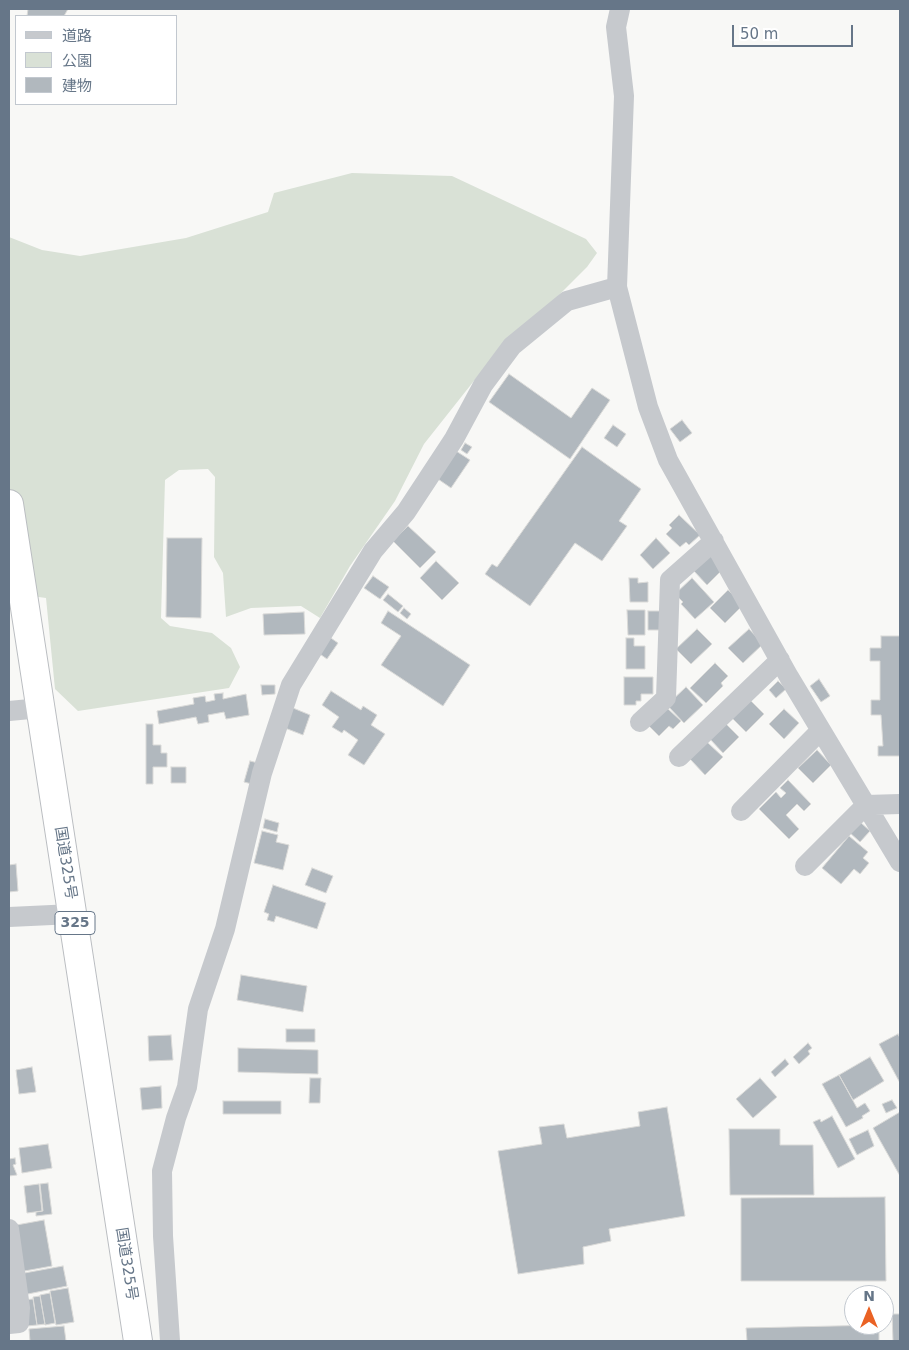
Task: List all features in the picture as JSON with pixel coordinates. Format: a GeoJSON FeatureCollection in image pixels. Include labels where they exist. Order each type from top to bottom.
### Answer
{"type":"FeatureCollection","features":[{"type":"Feature","properties":{"kind":"highway","name":"国道325号"},"geometry":{"type":"LineString","coordinates":[[9,504],[24,709]]}},
{"type":"Feature","properties":{"kind":"highway","name":"国道325号"},"geometry":{"type":"LineString","coordinates":[[9,619],[24,709],[66,914],[138,1341]]}},
{"type":"Feature","properties":{"kind":"highway","name":"国道325号"},"geometry":{"type":"LineString","coordinates":[[66,914],[119,1341]]}},
{"type":"Feature","properties":{"kind":"street"},"geometry":{"type":"LineString","coordinates":[[620,9],[616,27],[624,96],[616,287],[648,407],[668,460],[780,660],[900,862]]}},
{"type":"Feature","properties":{"kind":"street"},"geometry":{"type":"LineString","coordinates":[[170,1341],[163,1236],[162,1171],[176,1118],[187,1087],[198,1009],[225,929],[262,773],[292,685],[374,551],[406,512],[454,439],[483,385],[512,346],[567,301],[616,287]]}},
{"type":"Feature","properties":{"kind":"street"},"geometry":{"type":"LineString","coordinates":[[640,722],[666,698],[670,580],[714,541]]}},
{"type":"Feature","properties":{"kind":"street"},"geometry":{"type":"LineString","coordinates":[[679,757],[780,660]]}},
{"type":"Feature","properties":{"kind":"street"},"geometry":{"type":"LineString","coordinates":[[741,811],[821,730]]}},
{"type":"Feature","properties":{"kind":"street"},"geometry":{"type":"LineString","coordinates":[[805,866],[866,804],[900,804]]}},
{"type":"Feature","properties":{"kind":"street"},"geometry":{"type":"LineString","coordinates":[[9,917],[66,914]]}},
{"type":"Feature","properties":{"kind":"street"},"geometry":{"type":"LineString","coordinates":[[9,1229],[20,1308],[19,1323],[9,1324]]}},
{"type":"Feature","properties":{"kind":"green space"},"geometry":{"type":"Polygon","coordinates":[[[352,173],[452,176],[586,239],[597,253],[587,267],[477,377],[424,444],[395,501],[350,566],[320,618],[301,606],[251,608],[226,617],[223,573],[214,557],[215,477],[208,469],[179,470],[165,480],[161,618],[170,626],[212,633],[231,648],[240,667],[229,688],[78,711],[55,689],[46,598],[9,593],[9,237],[42,250],[80,256],[186,238],[268,212],[274,193],[352,173]]]}},
{"type":"Feature","properties":{"kind":"building"},"geometry":{"type":"Polygon","coordinates":[[[28,9],[68,9],[65,15],[27,15],[28,9]]]}},
{"type":"Feature","properties":{"kind":"building"},"geometry":{"type":"Polygon","coordinates":[[[509,374],[571,418],[592,388],[610,400],[570,459],[489,402],[509,374]]]}},
{"type":"Feature","properties":{"kind":"building"},"geometry":{"type":"Polygon","coordinates":[[[682,420],[692,433],[680,442],[670,429],[682,420]]]}},
{"type":"Feature","properties":{"kind":"building"},"geometry":{"type":"Polygon","coordinates":[[[613,425],[626,434],[617,447],[604,438],[613,425]]]}},
{"type":"Feature","properties":{"kind":"building"},"geometry":{"type":"Polygon","coordinates":[[[465,443],[472,447],[467,454],[461,450],[465,443]]]}},
{"type":"Feature","properties":{"kind":"building"},"geometry":{"type":"Polygon","coordinates":[[[582,447],[641,489],[619,521],[627,526],[602,561],[575,543],[530,606],[485,574],[492,564],[497,567],[582,447]]]}},
{"type":"Feature","properties":{"kind":"building"},"geometry":{"type":"Polygon","coordinates":[[[456,451],[470,460],[451,488],[438,479],[456,451]]]}},
{"type":"Feature","properties":{"kind":"building"},"geometry":{"type":"Polygon","coordinates":[[[679,515],[700,535],[689,545],[686,542],[680,547],[666,534],[672,528],[669,525],[679,515]]]}},
{"type":"Feature","properties":{"kind":"building"},"geometry":{"type":"Polygon","coordinates":[[[408,526],[436,552],[420,568],[393,541],[408,526]]]}},
{"type":"Feature","properties":{"kind":"building"},"geometry":{"type":"Polygon","coordinates":[[[167,538],[202,538],[201,618],[166,617],[167,538]]]}},
{"type":"Feature","properties":{"kind":"building"},"geometry":{"type":"Polygon","coordinates":[[[656,538],[670,553],[653,569],[640,555],[656,538]]]}},
{"type":"Feature","properties":{"kind":"building"},"geometry":{"type":"Polygon","coordinates":[[[709,555],[723,569],[707,585],[693,570],[709,555]]]}},
{"type":"Feature","properties":{"kind":"building"},"geometry":{"type":"Polygon","coordinates":[[[436,561],[459,583],[442,600],[420,578],[436,561]]]}},
{"type":"Feature","properties":{"kind":"building"},"geometry":{"type":"Polygon","coordinates":[[[373,576],[389,587],[380,599],[364,588],[373,576]]]}},
{"type":"Feature","properties":{"kind":"building"},"geometry":{"type":"Polygon","coordinates":[[[629,578],[638,578],[638,583],[648,582],[648,602],[630,602],[629,578]]]}},
{"type":"Feature","properties":{"kind":"building"},"geometry":{"type":"Polygon","coordinates":[[[692,578],[714,602],[695,619],[681,604],[683,602],[675,594],[692,578]]]}},
{"type":"Feature","properties":{"kind":"building"},"geometry":{"type":"Polygon","coordinates":[[[728,590],[743,605],[725,623],[710,608],[728,590]]]}},
{"type":"Feature","properties":{"kind":"building"},"geometry":{"type":"Polygon","coordinates":[[[388,594],[403,606],[398,612],[383,600],[388,594]]]}},
{"type":"Feature","properties":{"kind":"building"},"geometry":{"type":"Polygon","coordinates":[[[404,608],[411,614],[407,619],[400,613],[404,608]]]}},
{"type":"Feature","properties":{"kind":"building"},"geometry":{"type":"Polygon","coordinates":[[[627,610],[645,610],[645,635],[628,635],[627,610]]]}},
{"type":"Feature","properties":{"kind":"building"},"geometry":{"type":"Polygon","coordinates":[[[388,611],[470,665],[443,706],[381,665],[401,636],[381,623],[388,611]]]}},
{"type":"Feature","properties":{"kind":"building"},"geometry":{"type":"Polygon","coordinates":[[[648,611],[660,611],[661,630],[648,630],[648,611]]]}},
{"type":"Feature","properties":{"kind":"building"},"geometry":{"type":"Polygon","coordinates":[[[304,612],[305,634],[264,635],[263,614],[304,612]]]}},
{"type":"Feature","properties":{"kind":"building"},"geometry":{"type":"Polygon","coordinates":[[[697,629],[712,644],[691,664],[676,649],[697,629]]]}},
{"type":"Feature","properties":{"kind":"building"},"geometry":{"type":"Polygon","coordinates":[[[749,629],[763,644],[743,663],[728,648],[749,629]]]}},
{"type":"Feature","properties":{"kind":"building"},"geometry":{"type":"Polygon","coordinates":[[[328,636],[338,643],[327,659],[317,652],[328,636]]]}},
{"type":"Feature","properties":{"kind":"building"},"geometry":{"type":"Polygon","coordinates":[[[881,636],[900,636],[900,756],[878,756],[878,746],[883,746],[881,715],[871,715],[871,700],[880,700],[880,661],[870,661],[870,648],[881,648],[881,636]]]}},
{"type":"Feature","properties":{"kind":"building"},"geometry":{"type":"Polygon","coordinates":[[[626,638],[634,638],[634,646],[645,646],[645,669],[626,669],[626,638]]]}},
{"type":"Feature","properties":{"kind":"building"},"geometry":{"type":"Polygon","coordinates":[[[715,663],[728,676],[721,683],[723,686],[706,703],[690,688],[715,663]]]}},
{"type":"Feature","properties":{"kind":"building"},"geometry":{"type":"Polygon","coordinates":[[[624,677],[653,677],[653,694],[641,694],[641,701],[636,701],[636,705],[624,705],[624,677]]]}},
{"type":"Feature","properties":{"kind":"building"},"geometry":{"type":"Polygon","coordinates":[[[819,679],[830,696],[821,702],[810,686],[819,679]]]}},
{"type":"Feature","properties":{"kind":"building"},"geometry":{"type":"Polygon","coordinates":[[[778,681],[786,689],[776,698],[769,690],[778,681]]]}},
{"type":"Feature","properties":{"kind":"building"},"geometry":{"type":"Polygon","coordinates":[[[261,685],[275,685],[275,694],[262,695],[261,685]]]}},
{"type":"Feature","properties":{"kind":"building"},"geometry":{"type":"Polygon","coordinates":[[[686,687],[703,705],[684,723],[667,705],[686,687]]]}},
{"type":"Feature","properties":{"kind":"building"},"geometry":{"type":"Polygon","coordinates":[[[331,691],[361,710],[363,706],[377,715],[371,725],[385,734],[364,765],[348,755],[358,740],[344,730],[342,733],[332,727],[339,717],[322,705],[331,691]]]}},
{"type":"Feature","properties":{"kind":"building"},"geometry":{"type":"Polygon","coordinates":[[[223,693],[223,699],[246,694],[249,715],[226,719],[224,712],[208,715],[209,722],[198,724],[196,717],[159,724],[157,711],[194,704],[193,698],[205,696],[206,702],[215,700],[214,694],[223,693]]]}},
{"type":"Feature","properties":{"kind":"building"},"geometry":{"type":"Polygon","coordinates":[[[748,698],[764,714],[746,732],[730,716],[748,698]]]}},
{"type":"Feature","properties":{"kind":"building"},"geometry":{"type":"Polygon","coordinates":[[[293,708],[310,715],[303,735],[285,728],[293,708]]]}},
{"type":"Feature","properties":{"kind":"building"},"geometry":{"type":"Polygon","coordinates":[[[667,708],[681,721],[673,729],[669,726],[659,736],[649,726],[667,708]]]}},
{"type":"Feature","properties":{"kind":"building"},"geometry":{"type":"Polygon","coordinates":[[[784,709],[799,723],[784,739],[769,724],[784,709]]]}},
{"type":"Feature","properties":{"kind":"building"},"geometry":{"type":"Polygon","coordinates":[[[725,723],[739,737],[723,753],[709,738],[725,723]]]}},
{"type":"Feature","properties":{"kind":"building"},"geometry":{"type":"Polygon","coordinates":[[[146,724],[153,724],[153,745],[161,745],[161,753],[167,753],[167,767],[153,767],[153,784],[146,784],[146,724]]]}},
{"type":"Feature","properties":{"kind":"building"},"geometry":{"type":"Polygon","coordinates":[[[707,742],[723,757],[705,775],[690,759],[707,742]]]}},
{"type":"Feature","properties":{"kind":"building"},"geometry":{"type":"Polygon","coordinates":[[[817,750],[831,765],[813,783],[798,768],[817,750]]]}},
{"type":"Feature","properties":{"kind":"building"},"geometry":{"type":"Polygon","coordinates":[[[250,761],[258,763],[252,784],[244,782],[250,761]]]}},
{"type":"Feature","properties":{"kind":"building"},"geometry":{"type":"Polygon","coordinates":[[[171,767],[186,767],[186,783],[171,783],[171,767]]]}},
{"type":"Feature","properties":{"kind":"building"},"geometry":{"type":"Polygon","coordinates":[[[788,780],[811,804],[804,811],[797,804],[786,815],[799,829],[789,839],[759,809],[776,792],[781,798],[786,793],[780,788],[788,780]]]}},
{"type":"Feature","properties":{"kind":"building"},"geometry":{"type":"Polygon","coordinates":[[[265,819],[279,823],[277,832],[263,828],[265,819]]]}},
{"type":"Feature","properties":{"kind":"building"},"geometry":{"type":"Polygon","coordinates":[[[860,822],[870,831],[860,842],[849,832],[860,822]]]}},
{"type":"Feature","properties":{"kind":"building"},"geometry":{"type":"Polygon","coordinates":[[[262,831],[278,835],[276,842],[289,845],[283,870],[254,863],[262,831]]]}},
{"type":"Feature","properties":{"kind":"building"},"geometry":{"type":"Polygon","coordinates":[[[849,836],[868,852],[863,858],[869,863],[860,874],[854,869],[841,884],[822,868],[849,836]]]}},
{"type":"Feature","properties":{"kind":"building"},"geometry":{"type":"Polygon","coordinates":[[[16,864],[18,891],[9,892],[9,865],[16,864]]]}},
{"type":"Feature","properties":{"kind":"building"},"geometry":{"type":"Polygon","coordinates":[[[312,868],[333,876],[326,893],[305,885],[312,868]]]}},
{"type":"Feature","properties":{"kind":"building"},"geometry":{"type":"Polygon","coordinates":[[[273,885],[326,903],[317,929],[276,916],[274,922],[267,920],[269,914],[264,912],[273,885]]]}},
{"type":"Feature","properties":{"kind":"building"},"geometry":{"type":"Polygon","coordinates":[[[241,975],[307,986],[303,1012],[237,1000],[241,975]]]}},
{"type":"Feature","properties":{"kind":"building"},"geometry":{"type":"Polygon","coordinates":[[[286,1029],[315,1029],[315,1042],[286,1042],[286,1029]]]}},
{"type":"Feature","properties":{"kind":"building"},"geometry":{"type":"Polygon","coordinates":[[[898,1034],[900,1038],[900,1083],[879,1044],[898,1034]]]}},
{"type":"Feature","properties":{"kind":"building"},"geometry":{"type":"Polygon","coordinates":[[[171,1035],[173,1060],[149,1061],[148,1036],[171,1035]]]}},
{"type":"Feature","properties":{"kind":"building"},"geometry":{"type":"Polygon","coordinates":[[[808,1043],[812,1048],[808,1051],[810,1054],[799,1064],[793,1057],[808,1043]]]}},
{"type":"Feature","properties":{"kind":"building"},"geometry":{"type":"Polygon","coordinates":[[[238,1048],[318,1050],[318,1074],[238,1072],[238,1048]]]}},
{"type":"Feature","properties":{"kind":"building"},"geometry":{"type":"Polygon","coordinates":[[[870,1057],[884,1081],[853,1100],[839,1075],[870,1057]]]}},
{"type":"Feature","properties":{"kind":"building"},"geometry":{"type":"Polygon","coordinates":[[[785,1059],[789,1064],[775,1077],[771,1072],[785,1059]]]}},
{"type":"Feature","properties":{"kind":"building"},"geometry":{"type":"Polygon","coordinates":[[[32,1067],[36,1092],[19,1094],[16,1070],[32,1067]]]}},
{"type":"Feature","properties":{"kind":"building"},"geometry":{"type":"Polygon","coordinates":[[[839,1075],[857,1108],[865,1103],[870,1111],[862,1116],[863,1118],[846,1127],[822,1084],[839,1075]]]}},
{"type":"Feature","properties":{"kind":"building"},"geometry":{"type":"Polygon","coordinates":[[[310,1078],[321,1078],[320,1103],[309,1103],[310,1078]]]}},
{"type":"Feature","properties":{"kind":"building"},"geometry":{"type":"Polygon","coordinates":[[[760,1078],[777,1097],[753,1118],[736,1099],[760,1078]]]}},
{"type":"Feature","properties":{"kind":"building"},"geometry":{"type":"Polygon","coordinates":[[[161,1086],[162,1108],[142,1110],[140,1088],[161,1086]]]}},
{"type":"Feature","properties":{"kind":"building"},"geometry":{"type":"Polygon","coordinates":[[[892,1100],[897,1108],[886,1113],[882,1104],[892,1100]]]}},
{"type":"Feature","properties":{"kind":"building"},"geometry":{"type":"Polygon","coordinates":[[[223,1101],[281,1101],[281,1114],[223,1114],[223,1101]]]}},
{"type":"Feature","properties":{"kind":"building"},"geometry":{"type":"Polygon","coordinates":[[[667,1107],[685,1216],[609,1229],[611,1241],[583,1247],[584,1264],[518,1274],[498,1151],[542,1144],[539,1127],[564,1124],[567,1138],[640,1126],[638,1112],[667,1107]]]}},
{"type":"Feature","properties":{"kind":"building"},"geometry":{"type":"Polygon","coordinates":[[[900,1112],[900,1176],[873,1128],[900,1112]]]}},
{"type":"Feature","properties":{"kind":"building"},"geometry":{"type":"Polygon","coordinates":[[[832,1116],[855,1159],[838,1168],[813,1122],[820,1119],[821,1122],[832,1116]]]}},
{"type":"Feature","properties":{"kind":"building"},"geometry":{"type":"Polygon","coordinates":[[[729,1129],[780,1129],[780,1145],[813,1145],[814,1195],[730,1195],[729,1129]]]}},
{"type":"Feature","properties":{"kind":"building"},"geometry":{"type":"Polygon","coordinates":[[[868,1130],[874,1146],[857,1155],[849,1139],[868,1130]]]}},
{"type":"Feature","properties":{"kind":"building"},"geometry":{"type":"Polygon","coordinates":[[[48,1144],[52,1168],[22,1173],[19,1148],[48,1144]]]}},
{"type":"Feature","properties":{"kind":"building"},"geometry":{"type":"Polygon","coordinates":[[[15,1158],[16,1164],[13,1165],[17,1175],[9,1176],[9,1159],[15,1158]]]}},
{"type":"Feature","properties":{"kind":"building"},"geometry":{"type":"Polygon","coordinates":[[[48,1183],[52,1214],[36,1216],[36,1212],[43,1211],[40,1184],[48,1183]]]}},
{"type":"Feature","properties":{"kind":"building"},"geometry":{"type":"Polygon","coordinates":[[[39,1184],[42,1211],[27,1213],[24,1186],[39,1184]]]}},
{"type":"Feature","properties":{"kind":"building"},"geometry":{"type":"Polygon","coordinates":[[[885,1197],[886,1281],[741,1281],[741,1198],[885,1197]]]}},
{"type":"Feature","properties":{"kind":"building"},"geometry":{"type":"Polygon","coordinates":[[[44,1220],[52,1266],[19,1272],[11,1226],[44,1220]]]}},
{"type":"Feature","properties":{"kind":"building"},"geometry":{"type":"Polygon","coordinates":[[[63,1266],[67,1286],[23,1295],[19,1274],[63,1266]]]}},
{"type":"Feature","properties":{"kind":"building"},"geometry":{"type":"Polygon","coordinates":[[[68,1288],[74,1322],[56,1325],[50,1291],[68,1288]]]}},
{"type":"Feature","properties":{"kind":"building"},"geometry":{"type":"Polygon","coordinates":[[[50,1293],[55,1323],[45,1325],[40,1295],[50,1293]]]}},
{"type":"Feature","properties":{"kind":"building"},"geometry":{"type":"Polygon","coordinates":[[[40,1296],[45,1324],[37,1325],[33,1297],[40,1296]]]}},
{"type":"Feature","properties":{"kind":"building"},"geometry":{"type":"Polygon","coordinates":[[[33,1299],[37,1325],[27,1326],[23,1300],[33,1299]]]}},
{"type":"Feature","properties":{"kind":"building"},"geometry":{"type":"Polygon","coordinates":[[[894,1314],[900,1314],[900,1341],[893,1341],[894,1314]]]}},
{"type":"Feature","properties":{"kind":"building"},"geometry":{"type":"Polygon","coordinates":[[[64,1326],[66,1341],[30,1341],[29,1329],[64,1326]]]}},
{"type":"Feature","properties":{"kind":"building"},"geometry":{"type":"Polygon","coordinates":[[[844,1326],[844,1335],[879,1335],[879,1341],[747,1341],[746,1328],[844,1326]]]}}]}
